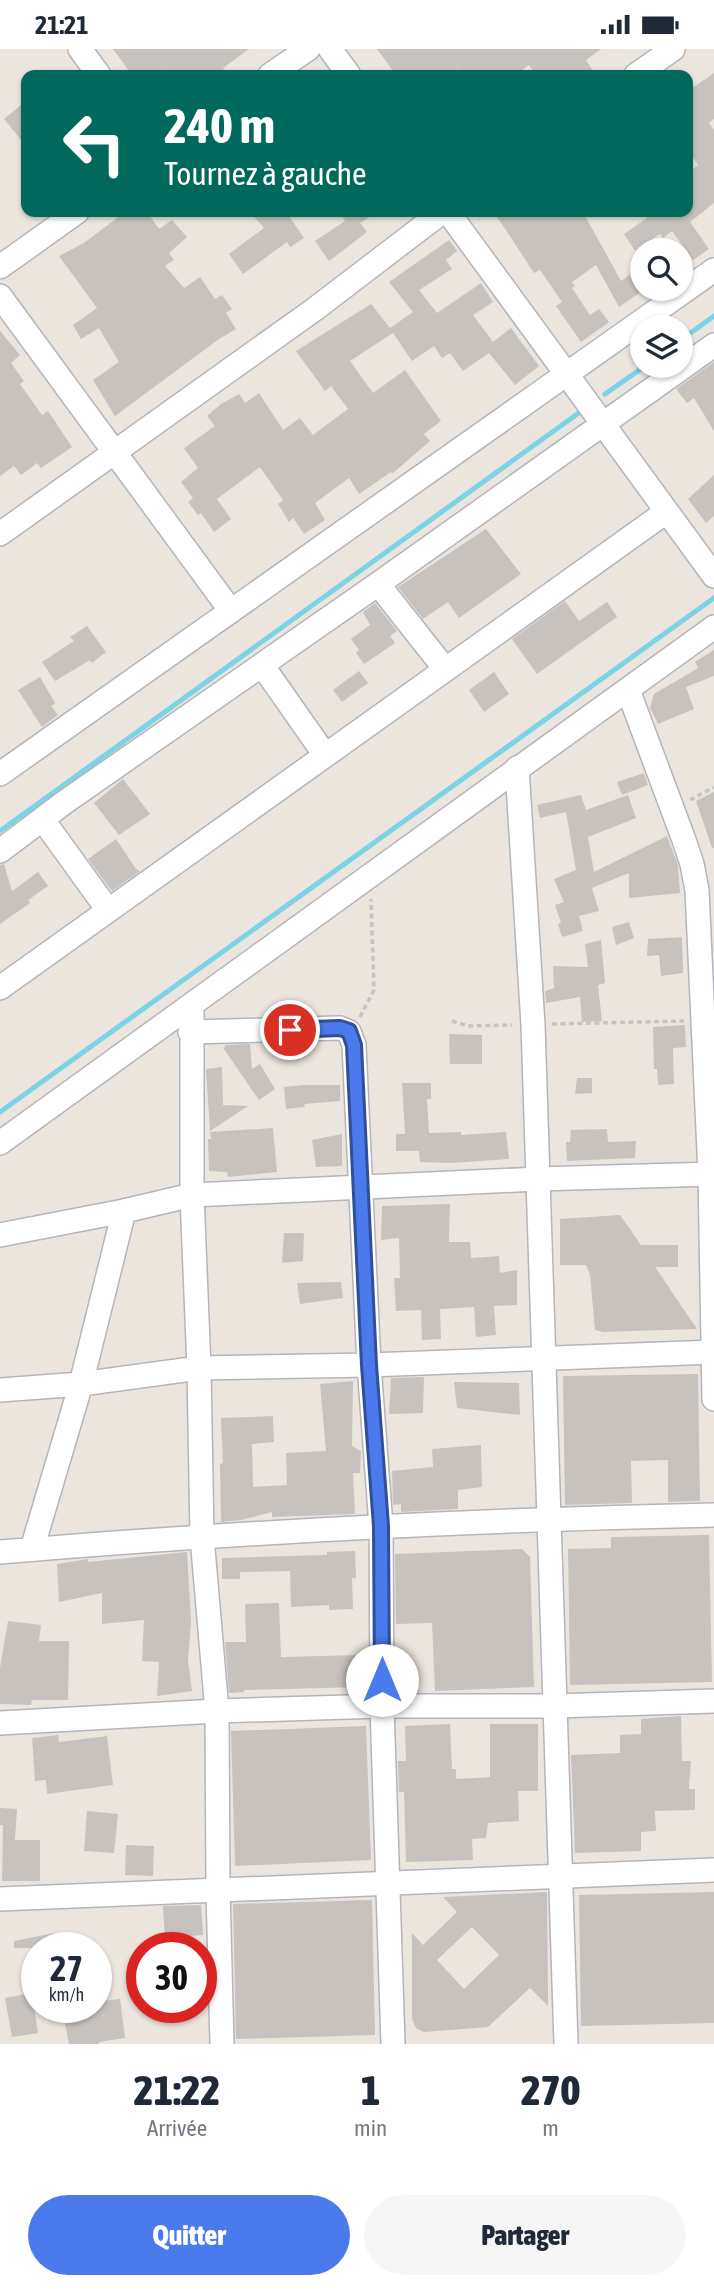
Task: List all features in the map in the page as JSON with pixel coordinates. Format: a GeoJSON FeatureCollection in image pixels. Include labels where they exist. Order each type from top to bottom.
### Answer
{"type":"FeatureCollection","features":[{"type":"Feature","properties":{"kind":"street"},"geometry":{"type":"LineString","coordinates":[[80,49],[95,70]]}},
{"type":"Feature","properties":{"kind":"street"},"geometry":{"type":"LineString","coordinates":[[277,70],[308,49]]}},
{"type":"Feature","properties":{"kind":"street"},"geometry":{"type":"LineString","coordinates":[[330,49],[345,70]]}},
{"type":"Feature","properties":{"kind":"street"},"geometry":{"type":"LineString","coordinates":[[643,70],[673,49]]}},
{"type":"Feature","properties":{"kind":"street"},"geometry":{"type":"LineString","coordinates":[[0,267],[70,217]]}},
{"type":"Feature","properties":{"kind":"street"},"geometry":{"type":"LineString","coordinates":[[0,534],[315,309],[435,217]]}},
{"type":"Feature","properties":{"kind":"street"},"geometry":{"type":"LineString","coordinates":[[452,217],[666,512],[713,571]]}},
{"type":"Feature","properties":{"kind":"street"},"geometry":{"type":"LineString","coordinates":[[0,774],[714,270]]}},
{"type":"Feature","properties":{"kind":"street"},"geometry":{"type":"LineString","coordinates":[[0,296],[231,611]]}},
{"type":"Feature","properties":{"kind":"street"},"geometry":{"type":"LineString","coordinates":[[0,851],[714,345]]}},
{"type":"Feature","properties":{"kind":"street"},"geometry":{"type":"LineString","coordinates":[[0,988],[666,512]]}},
{"type":"Feature","properties":{"kind":"street"},"geometry":{"type":"LineString","coordinates":[[378,585],[445,669]]}},
{"type":"Feature","properties":{"kind":"street"},"geometry":{"type":"LineString","coordinates":[[0,1143],[714,627]]}},
{"type":"Feature","properties":{"kind":"street"},"geometry":{"type":"LineString","coordinates":[[262,665],[325,755]]}},
{"type":"Feature","properties":{"kind":"street"},"geometry":{"type":"LineString","coordinates":[[628,689],[692,865],[697,890],[706,1014],[712,1174],[714,1399]]}},
{"type":"Feature","properties":{"kind":"street"},"geometry":{"type":"LineString","coordinates":[[517,768],[533,1025],[566,2044]]}},
{"type":"Feature","properties":{"kind":"street"},"geometry":{"type":"LineString","coordinates":[[43,820],[108,910]]}},
{"type":"Feature","properties":{"kind":"street"},"geometry":{"type":"LineString","coordinates":[[192,1005],[192,1195],[200,1368],[202,1537],[217,1711],[222,2044]]}},
{"type":"Feature","properties":{"kind":"street"},"geometry":{"type":"LineString","coordinates":[[190,1032],[340,1028],[349,1031],[354,1045],[369,1365],[381,1526],[382,1706],[393,2044]]}},
{"type":"Feature","properties":{"kind":"street"},"geometry":{"type":"LineString","coordinates":[[0,1235],[192,1195],[712,1174]]}},
{"type":"Feature","properties":{"kind":"street"},"geometry":{"type":"LineString","coordinates":[[32,1549],[81,1384],[124,1211]]}},
{"type":"Feature","properties":{"kind":"street"},"geometry":{"type":"LineString","coordinates":[[0,1390],[81,1384],[200,1368],[369,1365],[713,1352]]}},
{"type":"Feature","properties":{"kind":"street"},"geometry":{"type":"LineString","coordinates":[[0,1552],[381,1526],[714,1515]]}},
{"type":"Feature","properties":{"kind":"street"},"geometry":{"type":"LineString","coordinates":[[0,1723],[217,1711],[714,1701]]}},
{"type":"Feature","properties":{"kind":"street"},"geometry":{"type":"LineString","coordinates":[[0,1899],[714,1870]]}},
{"type":"Feature","properties":{"kind":"path"},"geometry":{"type":"LineString","coordinates":[[673,810],[714,787]]}},
{"type":"Feature","properties":{"kind":"path"},"geometry":{"type":"LineString","coordinates":[[349,1031],[374,990],[370,876]]}},
{"type":"Feature","properties":{"kind":"path"},"geometry":{"type":"LineString","coordinates":[[452,1021],[468,1026],[533,1025],[706,1014]]}},
{"type":"Feature","properties":{"kind":"building"},"geometry":{"type":"Polygon","coordinates":[[[113,49],[249,49],[223,68],[225,70],[128,70],[113,49]]]}},
{"type":"Feature","properties":{"kind":"building"},"geometry":{"type":"Polygon","coordinates":[[[377,49],[601,49],[586,60],[593,70],[532,70],[529,65],[522,70],[392,70],[377,49]]]}},
{"type":"Feature","properties":{"kind":"building"},"geometry":{"type":"Polygon","coordinates":[[[714,73],[714,119],[709,123],[714,130],[714,203],[690,222],[709,249],[693,260],[693,238],[677,238],[672,231],[663,238],[660,234],[654,238],[630,238],[630,243],[624,234],[646,217],[693,217],[693,169],[698,165],[693,158],[693,88],[714,73]]]}},
{"type":"Feature","properties":{"kind":"building"},"geometry":{"type":"Polygon","coordinates":[[[21,105],[21,140],[4,119],[21,105]]]}},
{"type":"Feature","properties":{"kind":"building"},"geometry":{"type":"Polygon","coordinates":[[[118,217],[151,217],[159,229],[172,220],[187,237],[169,253],[174,260],[165,266],[184,288],[200,277],[215,299],[222,295],[232,309],[226,313],[236,329],[115,416],[93,380],[119,362],[99,328],[81,339],[73,325],[97,308],[59,256],[84,243],[118,217]]]}},
{"type":"Feature","properties":{"kind":"building"},"geometry":{"type":"Polygon","coordinates":[[[254,217],[289,217],[304,238],[290,247],[287,242],[243,274],[229,254],[264,228],[254,217]]]}},
{"type":"Feature","properties":{"kind":"building"},"geometry":{"type":"Polygon","coordinates":[[[342,217],[369,217],[360,223],[367,232],[329,261],[315,241],[345,221],[342,217]]]}},
{"type":"Feature","properties":{"kind":"building"},"geometry":{"type":"Polygon","coordinates":[[[497,217],[586,217],[621,281],[630,275],[630,299],[619,307],[596,265],[572,282],[575,286],[572,288],[590,315],[599,309],[609,322],[581,342],[556,306],[562,302],[540,270],[534,273],[497,217]]]}},
{"type":"Feature","properties":{"kind":"building"},"geometry":{"type":"Polygon","coordinates":[[[449,240],[457,251],[446,260],[452,269],[419,290],[437,313],[481,283],[493,302],[473,315],[493,342],[511,328],[539,366],[515,385],[489,353],[463,371],[450,353],[442,358],[434,346],[412,361],[393,333],[350,361],[373,393],[405,370],[441,421],[424,434],[430,441],[392,474],[391,472],[359,494],[349,478],[315,503],[325,520],[304,534],[293,518],[289,522],[278,504],[283,500],[260,467],[217,499],[231,519],[214,532],[201,513],[198,515],[188,502],[193,498],[181,482],[198,468],[184,448],[215,426],[207,416],[239,394],[245,403],[259,393],[283,430],[300,418],[313,435],[348,409],[331,386],[325,391],[296,351],[371,304],[390,328],[413,312],[389,282],[449,240]]]}},
{"type":"Feature","properties":{"kind":"building"},"geometry":{"type":"Polygon","coordinates":[[[0,331],[20,355],[11,363],[24,381],[20,384],[42,415],[48,411],[72,447],[41,468],[37,463],[21,475],[14,466],[0,476],[0,331]]]}},
{"type":"Feature","properties":{"kind":"building"},"geometry":{"type":"Polygon","coordinates":[[[714,362],[714,431],[694,398],[687,403],[676,389],[714,362]]]}},
{"type":"Feature","properties":{"kind":"building"},"geometry":{"type":"Polygon","coordinates":[[[714,475],[714,516],[706,523],[688,499],[714,475]]]}},
{"type":"Feature","properties":{"kind":"building"},"geometry":{"type":"Polygon","coordinates":[[[486,529],[521,574],[459,618],[448,602],[423,619],[398,587],[486,529]]]}},
{"type":"Feature","properties":{"kind":"building"},"geometry":{"type":"Polygon","coordinates":[[[565,601],[579,621],[607,602],[617,617],[537,674],[512,639],[565,601]]]}},
{"type":"Feature","properties":{"kind":"building"},"geometry":{"type":"Polygon","coordinates":[[[375,603],[397,631],[390,636],[395,643],[364,664],[351,639],[370,625],[363,612],[375,603]]]}},
{"type":"Feature","properties":{"kind":"building"},"geometry":{"type":"Polygon","coordinates":[[[87,626],[106,652],[92,663],[90,660],[55,681],[42,662],[74,641],[70,637],[87,626]]]}},
{"type":"Feature","properties":{"kind":"building"},"geometry":{"type":"Polygon","coordinates":[[[714,650],[714,676],[686,687],[694,709],[658,724],[650,708],[654,694],[698,668],[695,662],[714,650]]]}},
{"type":"Feature","properties":{"kind":"building"},"geometry":{"type":"Polygon","coordinates":[[[359,671],[368,683],[342,702],[333,690],[359,671]]]}},
{"type":"Feature","properties":{"kind":"building"},"geometry":{"type":"Polygon","coordinates":[[[494,672],[509,694],[484,712],[469,690],[494,672]]]}},
{"type":"Feature","properties":{"kind":"building"},"geometry":{"type":"Polygon","coordinates":[[[40,677],[55,703],[51,706],[58,715],[42,727],[18,690],[40,677]]]}},
{"type":"Feature","properties":{"kind":"building"},"geometry":{"type":"Polygon","coordinates":[[[644,773],[648,785],[622,795],[617,782],[644,773]]]}},
{"type":"Feature","properties":{"kind":"building"},"geometry":{"type":"Polygon","coordinates":[[[123,779],[150,814],[119,835],[94,803],[123,779]]]}},
{"type":"Feature","properties":{"kind":"building"},"geometry":{"type":"Polygon","coordinates":[[[714,792],[714,848],[712,848],[696,801],[714,792]]]}},
{"type":"Feature","properties":{"kind":"building"},"geometry":{"type":"Polygon","coordinates":[[[581,795],[586,810],[628,795],[636,818],[588,837],[594,872],[667,836],[678,865],[680,893],[629,898],[629,873],[592,888],[599,911],[579,916],[583,931],[562,937],[555,905],[564,902],[554,879],[576,870],[566,812],[540,818],[537,805],[581,795]]]}},
{"type":"Feature","properties":{"kind":"building"},"geometry":{"type":"Polygon","coordinates":[[[116,839],[140,871],[112,891],[88,859],[116,839]]]}},
{"type":"Feature","properties":{"kind":"building"},"geometry":{"type":"Polygon","coordinates":[[[4,864],[12,891],[38,872],[48,886],[28,900],[30,903],[0,924],[0,865],[4,864]]]}},
{"type":"Feature","properties":{"kind":"building"},"geometry":{"type":"Polygon","coordinates":[[[629,922],[634,938],[616,945],[612,927],[629,922]]]}},
{"type":"Feature","properties":{"kind":"building"},"geometry":{"type":"Polygon","coordinates":[[[682,937],[683,973],[661,976],[659,955],[647,956],[648,939],[682,937]]]}},
{"type":"Feature","properties":{"kind":"building"},"geometry":{"type":"Polygon","coordinates":[[[601,940],[605,983],[598,985],[602,1021],[582,1022],[580,997],[546,1003],[545,991],[554,988],[553,966],[588,967],[585,944],[601,940]]]}},
{"type":"Feature","properties":{"kind":"building"},"geometry":{"type":"Polygon","coordinates":[[[685,1025],[686,1047],[673,1048],[674,1084],[658,1085],[657,1069],[654,1069],[653,1027],[685,1025]]]}},
{"type":"Feature","properties":{"kind":"building"},"geometry":{"type":"Polygon","coordinates":[[[449,1034],[482,1035],[482,1064],[450,1064],[449,1034]]]}},
{"type":"Feature","properties":{"kind":"building"},"geometry":{"type":"Polygon","coordinates":[[[250,1044],[252,1069],[260,1064],[275,1089],[259,1100],[224,1049],[225,1045],[250,1044]]]}},
{"type":"Feature","properties":{"kind":"building"},"geometry":{"type":"Polygon","coordinates":[[[222,1067],[223,1105],[248,1106],[210,1131],[206,1069],[222,1067]]]}},
{"type":"Feature","properties":{"kind":"building"},"geometry":{"type":"Polygon","coordinates":[[[577,1078],[592,1078],[592,1093],[575,1094],[577,1078]]]}},
{"type":"Feature","properties":{"kind":"building"},"geometry":{"type":"Polygon","coordinates":[[[402,1083],[431,1083],[431,1099],[427,1099],[429,1133],[461,1132],[461,1135],[506,1132],[509,1159],[420,1162],[419,1151],[396,1151],[396,1134],[405,1134],[402,1083]]]}},
{"type":"Feature","properties":{"kind":"building"},"geometry":{"type":"Polygon","coordinates":[[[340,1085],[340,1101],[304,1104],[305,1107],[286,1109],[284,1087],[340,1085]]]}},
{"type":"Feature","properties":{"kind":"building"},"geometry":{"type":"Polygon","coordinates":[[[273,1128],[277,1172],[228,1177],[227,1172],[209,1171],[210,1132],[273,1128]]]}},
{"type":"Feature","properties":{"kind":"building"},"geometry":{"type":"Polygon","coordinates":[[[607,1129],[608,1142],[636,1141],[635,1158],[567,1161],[566,1142],[570,1142],[571,1130],[607,1129]]]}},
{"type":"Feature","properties":{"kind":"building"},"geometry":{"type":"Polygon","coordinates":[[[342,1134],[342,1166],[316,1167],[312,1140],[342,1134]]]}},
{"type":"Feature","properties":{"kind":"building"},"geometry":{"type":"Polygon","coordinates":[[[450,1204],[449,1242],[470,1242],[471,1258],[499,1256],[500,1273],[517,1270],[517,1305],[494,1306],[496,1335],[476,1337],[474,1307],[440,1309],[441,1339],[422,1340],[421,1310],[396,1311],[394,1278],[400,1278],[399,1238],[381,1240],[382,1206],[450,1204]]]}},
{"type":"Feature","properties":{"kind":"building"},"geometry":{"type":"Polygon","coordinates":[[[620,1215],[641,1245],[678,1245],[678,1267],[655,1267],[697,1329],[595,1330],[590,1275],[586,1265],[560,1265],[560,1219],[620,1215]]]}},
{"type":"Feature","properties":{"kind":"building"},"geometry":{"type":"Polygon","coordinates":[[[284,1233],[304,1233],[303,1261],[282,1263],[284,1233]]]}},
{"type":"Feature","properties":{"kind":"building"},"geometry":{"type":"Polygon","coordinates":[[[341,1282],[343,1298],[300,1304],[297,1283],[341,1282]]]}},
{"type":"Feature","properties":{"kind":"building"},"geometry":{"type":"Polygon","coordinates":[[[698,1374],[700,1501],[668,1502],[668,1460],[631,1461],[632,1503],[565,1505],[563,1376],[698,1374]]]}},
{"type":"Feature","properties":{"kind":"building"},"geometry":{"type":"Polygon","coordinates":[[[424,1377],[423,1413],[389,1414],[391,1378],[424,1377]]]}},
{"type":"Feature","properties":{"kind":"building"},"geometry":{"type":"Polygon","coordinates":[[[353,1381],[352,1446],[361,1451],[360,1473],[353,1473],[355,1514],[272,1517],[272,1512],[221,1522],[221,1418],[273,1416],[274,1442],[252,1444],[253,1487],[287,1485],[286,1453],[326,1451],[320,1384],[353,1381]]]}},
{"type":"Feature","properties":{"kind":"building"},"geometry":{"type":"Polygon","coordinates":[[[454,1382],[519,1383],[520,1415],[457,1408],[454,1382]]]}},
{"type":"Feature","properties":{"kind":"building"},"geometry":{"type":"Polygon","coordinates":[[[481,1445],[482,1487],[458,1490],[458,1509],[401,1512],[401,1504],[393,1505],[392,1471],[433,1467],[432,1449],[481,1445]]]}},
{"type":"Feature","properties":{"kind":"building"},"geometry":{"type":"Polygon","coordinates":[[[709,1535],[712,1682],[570,1685],[568,1549],[611,1548],[611,1537],[709,1535]]]}},
{"type":"Feature","properties":{"kind":"building"},"geometry":{"type":"Polygon","coordinates":[[[522,1549],[530,1557],[534,1687],[435,1691],[432,1623],[396,1624],[395,1554],[522,1549]]]}},
{"type":"Feature","properties":{"kind":"building"},"geometry":{"type":"Polygon","coordinates":[[[355,1551],[353,1609],[329,1610],[329,1605],[291,1607],[290,1571],[240,1572],[240,1579],[222,1579],[222,1558],[327,1555],[327,1552],[355,1551]]]}},
{"type":"Feature","properties":{"kind":"building"},"geometry":{"type":"Polygon","coordinates":[[[187,1552],[191,1621],[188,1660],[192,1691],[157,1696],[159,1662],[142,1661],[144,1620],[102,1624],[102,1593],[59,1602],[57,1564],[88,1559],[88,1562],[187,1552]]]}},
{"type":"Feature","properties":{"kind":"building"},"geometry":{"type":"Polygon","coordinates":[[[279,1603],[281,1657],[361,1655],[362,1687],[244,1690],[229,1693],[225,1642],[246,1642],[245,1604],[279,1603]]]}},
{"type":"Feature","properties":{"kind":"building"},"geometry":{"type":"Polygon","coordinates":[[[8,1621],[41,1625],[39,1641],[69,1641],[68,1700],[32,1700],[31,1705],[0,1704],[0,1668],[8,1621]]]}},
{"type":"Feature","properties":{"kind":"building"},"geometry":{"type":"Polygon","coordinates":[[[681,1716],[682,1761],[691,1761],[689,1789],[695,1789],[695,1810],[655,1811],[656,1831],[641,1832],[641,1851],[575,1853],[571,1755],[620,1753],[620,1735],[641,1734],[641,1719],[681,1716]]]}},
{"type":"Feature","properties":{"kind":"building"},"geometry":{"type":"Polygon","coordinates":[[[450,1724],[452,1769],[456,1769],[456,1779],[490,1777],[490,1724],[538,1724],[538,1791],[518,1791],[519,1821],[488,1823],[486,1838],[472,1839],[473,1860],[406,1862],[404,1792],[399,1792],[398,1761],[406,1761],[405,1726],[450,1724]]]}},
{"type":"Feature","properties":{"kind":"building"},"geometry":{"type":"Polygon","coordinates":[[[366,1726],[371,1860],[235,1866],[231,1731],[366,1726]]]}},
{"type":"Feature","properties":{"kind":"building"},"geometry":{"type":"Polygon","coordinates":[[[58,1735],[59,1742],[107,1736],[113,1785],[47,1794],[46,1780],[35,1781],[32,1738],[58,1735]]]}},
{"type":"Feature","properties":{"kind":"building"},"geometry":{"type":"Polygon","coordinates":[[[0,1808],[17,1809],[15,1840],[40,1840],[40,1881],[2,1881],[3,1825],[0,1825],[0,1808]]]}},
{"type":"Feature","properties":{"kind":"building"},"geometry":{"type":"Polygon","coordinates":[[[87,1811],[118,1814],[114,1853],[84,1851],[87,1811]]]}},
{"type":"Feature","properties":{"kind":"building"},"geometry":{"type":"Polygon","coordinates":[[[126,1845],[154,1846],[153,1876],[125,1875],[126,1845]]]}},
{"type":"Feature","properties":{"kind":"building"},"geometry":{"type":"Polygon","coordinates":[[[547,1892],[548,2006],[530,1988],[488,2027],[424,2032],[416,2028],[412,2019],[412,1933],[423,1945],[457,1912],[443,1897],[547,1892]],[[472,1927],[437,1960],[464,1989],[499,1955],[472,1927]]]}},
{"type":"Feature","properties":{"kind":"building"},"geometry":{"type":"Polygon","coordinates":[[[714,1892],[714,2023],[581,2026],[579,1895],[714,1892]]]}},
{"type":"Feature","properties":{"kind":"building"},"geometry":{"type":"Polygon","coordinates":[[[372,1900],[375,2035],[236,2039],[233,1904],[372,1900]]]}},
{"type":"Feature","properties":{"kind":"building"},"geometry":{"type":"Polygon","coordinates":[[[201,1905],[203,1932],[165,1932],[163,1906],[201,1905]]]}},
{"type":"Feature","properties":{"kind":"building"},"geometry":{"type":"Polygon","coordinates":[[[21,1940],[21,1948],[14,1948],[14,1941],[21,1940]]]}},
{"type":"Feature","properties":{"kind":"building"},"geometry":{"type":"Polygon","coordinates":[[[21,1995],[21,2023],[36,2023],[38,2033],[12,2037],[5,1998],[21,1995]]]}},
{"type":"Feature","properties":{"kind":"building"},"geometry":{"type":"Polygon","coordinates":[[[120,1999],[125,2038],[99,2044],[69,2044],[65,2023],[112,2023],[112,2000],[120,1999]]]}},
{"type":"Feature","properties":{"kind":"waterway"},"geometry":{"type":"LineString","coordinates":[[693,331],[714,316]]}},
{"type":"Feature","properties":{"kind":"waterway"},"geometry":{"type":"LineString","coordinates":[[605,394],[630,376]]}},
{"type":"Feature","properties":{"kind":"waterway"},"geometry":{"type":"LineString","coordinates":[[0,831],[580,412]]}},
{"type":"Feature","properties":{"kind":"waterway"},"geometry":{"type":"LineString","coordinates":[[0,1112],[714,598]]}},
{"type":"Feature","properties":{"kind":"route"},"geometry":{"type":"LineString","coordinates":[[290,1030],[340,1028],[349,1031],[354,1045],[369,1365],[381,1526],[382,1680]]}}]}
